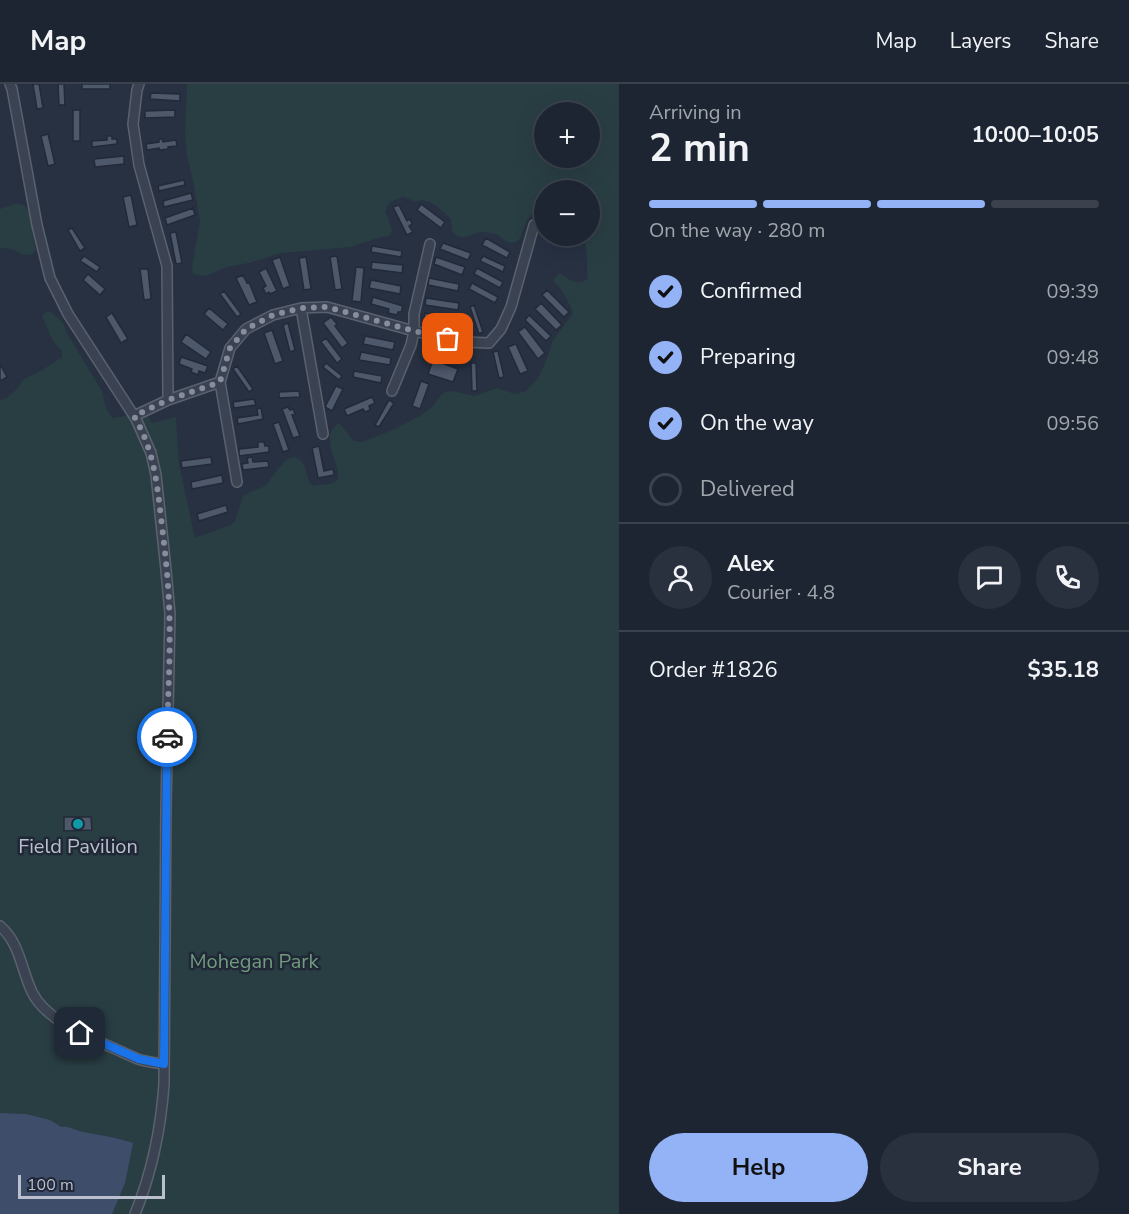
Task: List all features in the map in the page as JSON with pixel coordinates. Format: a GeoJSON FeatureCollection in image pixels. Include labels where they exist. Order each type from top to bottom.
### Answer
{"type":"FeatureCollection","features":[{"type":"Feature","properties":{"kind":"street"},"geometry":{"type":"LineString","coordinates":[[10,84],[37,225],[52,283],[68,314],[134,416],[154,466],[169,600],[162,1107],[149,1174],[135,1214]]}},
{"type":"Feature","properties":{"kind":"street"},"geometry":{"type":"LineString","coordinates":[[139,84],[133,124],[139,165],[167,267],[168,400]]}},
{"type":"Feature","properties":{"kind":"street"},"geometry":{"type":"LineString","coordinates":[[237,482],[220,382],[230,348],[246,329],[273,315],[301,308],[327,307],[414,331],[465,342],[489,343],[501,329],[511,307],[534,225]]}},
{"type":"Feature","properties":{"kind":"street"},"geometry":{"type":"LineString","coordinates":[[392,391],[411,345],[414,314],[430,244]]}},
{"type":"Feature","properties":{"kind":"street"},"geometry":{"type":"LineString","coordinates":[[301,308],[323,434]]}},
{"type":"Feature","properties":{"kind":"street"},"geometry":{"type":"LineString","coordinates":[[134,416],[168,400],[220,382]]}},
{"type":"Feature","properties":{"kind":"street"},"geometry":{"type":"LineString","coordinates":[[0,926],[14,941],[32,992],[51,1012],[73,1029],[100,1042],[139,1059],[164,1064]]}},
{"type":"Feature","properties":{"kind":"green space","name":"Mohegan Park"},"geometry":{"type":"Polygon","coordinates":[[[187,84],[619,84],[619,1214],[0,1214],[0,400],[16,390],[24,379],[62,357],[62,351],[53,341],[42,316],[51,312],[63,323],[103,393],[106,407],[113,418],[146,412],[152,423],[176,417],[179,464],[195,538],[231,525],[235,521],[243,496],[265,486],[290,458],[295,457],[303,463],[313,486],[331,484],[336,481],[338,470],[330,446],[330,437],[332,429],[339,423],[354,441],[363,442],[423,414],[445,392],[475,396],[497,388],[515,394],[526,391],[538,378],[553,340],[573,313],[560,288],[553,280],[559,273],[576,282],[588,279],[585,246],[600,246],[600,180],[534,180],[534,214],[527,221],[519,240],[513,243],[486,232],[465,237],[456,235],[452,232],[451,219],[438,207],[423,200],[414,201],[403,197],[390,202],[385,211],[392,229],[389,236],[350,247],[281,253],[227,267],[206,276],[193,274],[192,267],[200,221],[185,134],[187,84]]]}},
{"type":"Feature","properties":{"kind":"green space"},"geometry":{"type":"Polygon","coordinates":[[[15,204],[24,205],[29,214],[36,250],[31,255],[0,248],[0,209],[15,204]]]}},
{"type":"Feature","properties":{"kind":"water"},"geometry":{"type":"Polygon","coordinates":[[[0,1113],[26,1114],[50,1120],[61,1127],[133,1143],[125,1183],[112,1214],[0,1214],[0,1113]]]}},
{"type":"Feature","properties":{"kind":"building"},"geometry":{"type":"Polygon","coordinates":[[[33,84],[39,84],[43,108],[37,109],[33,84]]]}},
{"type":"Feature","properties":{"kind":"building"},"geometry":{"type":"Polygon","coordinates":[[[58,84],[64,84],[65,105],[59,105],[58,84]]]}},
{"type":"Feature","properties":{"kind":"building"},"geometry":{"type":"Polygon","coordinates":[[[82,84],[110,84],[110,89],[82,89],[82,84]]]}},
{"type":"Feature","properties":{"kind":"building"},"geometry":{"type":"Polygon","coordinates":[[[151,93],[180,94],[180,101],[150,99],[151,93]]]}},
{"type":"Feature","properties":{"kind":"building"},"geometry":{"type":"Polygon","coordinates":[[[73,110],[80,110],[80,141],[73,141],[73,110]]]}},
{"type":"Feature","properties":{"kind":"building"},"geometry":{"type":"Polygon","coordinates":[[[175,110],[175,117],[145,118],[145,111],[175,110]]]}},
{"type":"Feature","properties":{"kind":"building"},"geometry":{"type":"Polygon","coordinates":[[[48,134],[55,164],[48,166],[41,136],[48,134]]]}},
{"type":"Feature","properties":{"kind":"building"},"geometry":{"type":"Polygon","coordinates":[[[107,136],[117,139],[117,144],[92,147],[92,141],[107,140],[107,136]]]}},
{"type":"Feature","properties":{"kind":"building"},"geometry":{"type":"Polygon","coordinates":[[[159,139],[163,142],[176,140],[177,146],[147,150],[146,144],[159,142],[159,139]]]}},
{"type":"Feature","properties":{"kind":"building"},"geometry":{"type":"Polygon","coordinates":[[[124,156],[124,164],[95,167],[94,159],[124,156]]]}},
{"type":"Feature","properties":{"kind":"building"},"geometry":{"type":"Polygon","coordinates":[[[184,180],[185,185],[159,191],[158,186],[184,180]]]}},
{"type":"Feature","properties":{"kind":"building"},"geometry":{"type":"Polygon","coordinates":[[[191,193],[193,200],[164,207],[163,201],[191,193]]]}},
{"type":"Feature","properties":{"kind":"building"},"geometry":{"type":"Polygon","coordinates":[[[131,195],[137,225],[129,227],[123,197],[131,195]]]}},
{"type":"Feature","properties":{"kind":"building"},"geometry":{"type":"Polygon","coordinates":[[[421,204],[445,222],[441,228],[417,210],[421,204]]]}},
{"type":"Feature","properties":{"kind":"building"},"geometry":{"type":"Polygon","coordinates":[[[399,205],[407,221],[410,219],[412,224],[409,226],[413,232],[407,235],[393,207],[399,205]]]}},
{"type":"Feature","properties":{"kind":"building"},"geometry":{"type":"Polygon","coordinates":[[[193,208],[195,215],[167,225],[165,218],[193,208]]]}},
{"type":"Feature","properties":{"kind":"building"},"geometry":{"type":"Polygon","coordinates":[[[72,228],[85,248],[80,251],[68,230],[72,228]]]}},
{"type":"Feature","properties":{"kind":"building"},"geometry":{"type":"Polygon","coordinates":[[[176,232],[182,263],[176,264],[170,233],[176,232]]]}},
{"type":"Feature","properties":{"kind":"building"},"geometry":{"type":"Polygon","coordinates":[[[486,238],[510,252],[507,258],[482,245],[486,238]]]}},
{"type":"Feature","properties":{"kind":"building"},"geometry":{"type":"Polygon","coordinates":[[[443,243],[471,253],[468,260],[440,249],[443,243]]]}},
{"type":"Feature","properties":{"kind":"building"},"geometry":{"type":"Polygon","coordinates":[[[372,246],[402,251],[401,257],[371,252],[372,246]]]}},
{"type":"Feature","properties":{"kind":"building"},"geometry":{"type":"Polygon","coordinates":[[[84,256],[100,267],[97,272],[80,261],[84,256]]]}},
{"type":"Feature","properties":{"kind":"building"},"geometry":{"type":"Polygon","coordinates":[[[337,256],[342,289],[335,290],[330,257],[337,256]]]}},
{"type":"Feature","properties":{"kind":"building"},"geometry":{"type":"Polygon","coordinates":[[[483,256],[505,266],[503,272],[480,261],[483,256]]]}},
{"type":"Feature","properties":{"kind":"building"},"geometry":{"type":"Polygon","coordinates":[[[280,257],[290,286],[283,289],[272,260],[280,257]]]}},
{"type":"Feature","properties":{"kind":"building"},"geometry":{"type":"Polygon","coordinates":[[[306,257],[311,289],[304,290],[299,258],[306,257]]]}},
{"type":"Feature","properties":{"kind":"building"},"geometry":{"type":"Polygon","coordinates":[[[436,257],[465,267],[462,275],[434,264],[436,257]]]}},
{"type":"Feature","properties":{"kind":"building"},"geometry":{"type":"Polygon","coordinates":[[[372,262],[403,265],[402,273],[371,269],[372,262]]]}},
{"type":"Feature","properties":{"kind":"building"},"geometry":{"type":"Polygon","coordinates":[[[356,267],[364,268],[361,302],[352,301],[356,267]]]}},
{"type":"Feature","properties":{"kind":"building"},"geometry":{"type":"Polygon","coordinates":[[[266,268],[277,291],[270,294],[269,292],[266,294],[263,288],[266,286],[259,272],[266,268]]]}},
{"type":"Feature","properties":{"kind":"building"},"geometry":{"type":"Polygon","coordinates":[[[477,268],[503,282],[500,288],[474,274],[477,268]]]}},
{"type":"Feature","properties":{"kind":"building"},"geometry":{"type":"Polygon","coordinates":[[[140,269],[148,269],[151,299],[144,300],[140,269]]]}},
{"type":"Feature","properties":{"kind":"building"},"geometry":{"type":"Polygon","coordinates":[[[88,274],[105,289],[100,295],[83,280],[88,274]]]}},
{"type":"Feature","properties":{"kind":"building"},"geometry":{"type":"Polygon","coordinates":[[[243,275],[247,283],[249,282],[257,302],[249,305],[236,278],[243,275]]]}},
{"type":"Feature","properties":{"kind":"building"},"geometry":{"type":"Polygon","coordinates":[[[429,278],[459,284],[458,291],[428,285],[429,278]]]}},
{"type":"Feature","properties":{"kind":"building"},"geometry":{"type":"Polygon","coordinates":[[[371,280],[401,286],[400,294],[369,288],[371,280]]]}},
{"type":"Feature","properties":{"kind":"building"},"geometry":{"type":"Polygon","coordinates":[[[472,283],[498,297],[495,303],[469,289],[472,283]]]}},
{"type":"Feature","properties":{"kind":"building"},"geometry":{"type":"Polygon","coordinates":[[[547,290],[569,312],[564,317],[542,295],[547,290]]]}},
{"type":"Feature","properties":{"kind":"building"},"geometry":{"type":"Polygon","coordinates":[[[224,291],[241,314],[237,317],[220,294],[224,291]]]}},
{"type":"Feature","properties":{"kind":"building"},"geometry":{"type":"Polygon","coordinates":[[[373,297],[403,306],[401,312],[397,315],[388,313],[389,309],[371,304],[373,297]]]}},
{"type":"Feature","properties":{"kind":"building"},"geometry":{"type":"Polygon","coordinates":[[[426,298],[459,303],[458,310],[425,305],[426,298]]]}},
{"type":"Feature","properties":{"kind":"building"},"geometry":{"type":"Polygon","coordinates":[[[541,303],[562,325],[556,330],[535,309],[541,303]]]}},
{"type":"Feature","properties":{"kind":"building"},"geometry":{"type":"Polygon","coordinates":[[[474,305],[483,332],[479,334],[470,307],[474,305]]]}},
{"type":"Feature","properties":{"kind":"building"},"geometry":{"type":"Polygon","coordinates":[[[209,308],[228,324],[223,330],[204,314],[209,308]]]}},
{"type":"Feature","properties":{"kind":"building"},"geometry":{"type":"Polygon","coordinates":[[[112,313],[128,339],[121,343],[106,317],[112,313]]]}},
{"type":"Feature","properties":{"kind":"building"},"geometry":{"type":"Polygon","coordinates":[[[425,313],[454,320],[453,327],[424,320],[425,313]]]}},
{"type":"Feature","properties":{"kind":"building"},"geometry":{"type":"Polygon","coordinates":[[[529,315],[551,336],[546,341],[525,320],[529,315]]]}},
{"type":"Feature","properties":{"kind":"building"},"geometry":{"type":"Polygon","coordinates":[[[331,317],[348,343],[342,348],[323,323],[331,317]]]}},
{"type":"Feature","properties":{"kind":"building"},"geometry":{"type":"Polygon","coordinates":[[[288,323],[295,350],[290,352],[283,325],[288,323]]]}},
{"type":"Feature","properties":{"kind":"building"},"geometry":{"type":"Polygon","coordinates":[[[525,327],[545,353],[538,359],[518,332],[525,327]]]}},
{"type":"Feature","properties":{"kind":"building"},"geometry":{"type":"Polygon","coordinates":[[[272,330],[283,361],[275,364],[264,333],[272,330]]]}},
{"type":"Feature","properties":{"kind":"building"},"geometry":{"type":"Polygon","coordinates":[[[186,334],[211,352],[206,359],[181,342],[186,334]]]}},
{"type":"Feature","properties":{"kind":"building"},"geometry":{"type":"Polygon","coordinates":[[[365,336],[395,342],[393,350],[363,344],[365,336]]]}},
{"type":"Feature","properties":{"kind":"building"},"geometry":{"type":"Polygon","coordinates":[[[326,338],[342,359],[337,363],[321,342],[326,338]]]}},
{"type":"Feature","properties":{"kind":"building"},"geometry":{"type":"Polygon","coordinates":[[[516,344],[528,371],[520,374],[508,347],[516,344]]]}},
{"type":"Feature","properties":{"kind":"building"},"geometry":{"type":"Polygon","coordinates":[[[498,351],[504,377],[499,378],[493,352],[498,351]]]}},
{"type":"Feature","properties":{"kind":"building"},"geometry":{"type":"Polygon","coordinates":[[[361,352],[391,358],[390,365],[359,360],[361,352]]]}},
{"type":"Feature","properties":{"kind":"building"},"geometry":{"type":"Polygon","coordinates":[[[181,357],[208,366],[205,373],[199,371],[198,375],[191,372],[192,369],[179,364],[181,357]]]}},
{"type":"Feature","properties":{"kind":"building"},"geometry":{"type":"Polygon","coordinates":[[[433,360],[458,369],[453,382],[428,374],[433,360]]]}},
{"type":"Feature","properties":{"kind":"building"},"geometry":{"type":"Polygon","coordinates":[[[326,363],[342,376],[339,380],[323,367],[326,363]]]}},
{"type":"Feature","properties":{"kind":"building"},"geometry":{"type":"Polygon","coordinates":[[[471,363],[476,363],[477,391],[472,391],[471,363]]]}},
{"type":"Feature","properties":{"kind":"building"},"geometry":{"type":"Polygon","coordinates":[[[0,364],[7,377],[0,381],[0,364]]]}},
{"type":"Feature","properties":{"kind":"building"},"geometry":{"type":"Polygon","coordinates":[[[237,366],[253,389],[249,392],[233,369],[237,366]]]}},
{"type":"Feature","properties":{"kind":"building"},"geometry":{"type":"Polygon","coordinates":[[[354,371],[382,376],[381,383],[353,377],[354,371]]]}},
{"type":"Feature","properties":{"kind":"building"},"geometry":{"type":"Polygon","coordinates":[[[421,381],[429,384],[420,409],[412,406],[421,381]]]}},
{"type":"Feature","properties":{"kind":"building"},"geometry":{"type":"Polygon","coordinates":[[[336,386],[343,389],[332,411],[325,407],[336,386]]]}},
{"type":"Feature","properties":{"kind":"building"},"geometry":{"type":"Polygon","coordinates":[[[299,391],[300,397],[279,398],[279,392],[299,391]]]}},
{"type":"Feature","properties":{"kind":"building"},"geometry":{"type":"Polygon","coordinates":[[[372,397],[375,403],[369,406],[370,410],[365,412],[363,409],[347,416],[344,409],[372,397]]]}},
{"type":"Feature","properties":{"kind":"building"},"geometry":{"type":"Polygon","coordinates":[[[254,399],[256,405],[234,408],[233,402],[254,399]]]}},
{"type":"Feature","properties":{"kind":"building"},"geometry":{"type":"Polygon","coordinates":[[[389,400],[394,403],[379,427],[375,425],[389,400]]]}},
{"type":"Feature","properties":{"kind":"building"},"geometry":{"type":"Polygon","coordinates":[[[288,407],[290,410],[293,409],[295,414],[292,415],[300,436],[293,438],[282,409],[288,407]]]}},
{"type":"Feature","properties":{"kind":"building"},"geometry":{"type":"Polygon","coordinates":[[[261,408],[263,419],[238,424],[237,418],[258,415],[257,409],[261,408]]]}},
{"type":"Feature","properties":{"kind":"building"},"geometry":{"type":"Polygon","coordinates":[[[279,422],[289,450],[283,452],[273,424],[279,422]]]}},
{"type":"Feature","properties":{"kind":"building"},"geometry":{"type":"Polygon","coordinates":[[[258,442],[264,442],[265,446],[269,446],[269,452],[239,456],[239,449],[258,447],[258,442]]]}},
{"type":"Feature","properties":{"kind":"building"},"geometry":{"type":"Polygon","coordinates":[[[319,446],[324,471],[333,469],[334,475],[318,478],[312,448],[319,446]]]}},
{"type":"Feature","properties":{"kind":"building"},"geometry":{"type":"Polygon","coordinates":[[[211,457],[212,464],[182,468],[181,461],[211,457]]]}},
{"type":"Feature","properties":{"kind":"building"},"geometry":{"type":"Polygon","coordinates":[[[252,457],[253,462],[268,461],[269,467],[243,470],[242,464],[248,463],[247,458],[252,457]]]}},
{"type":"Feature","properties":{"kind":"building"},"geometry":{"type":"Polygon","coordinates":[[[222,475],[223,483],[192,489],[191,482],[222,475]]]}},
{"type":"Feature","properties":{"kind":"building"},"geometry":{"type":"Polygon","coordinates":[[[226,505],[228,512],[199,521],[197,514],[226,505]]]}},
{"type":"Feature","properties":{"kind":"building","name":"Field Pavilion"},"geometry":{"type":"Polygon","coordinates":[[[64,817],[91,817],[92,830],[64,831],[64,817]]]}},
{"type":"Feature","properties":{"kind":"way so far"},"geometry":{"type":"LineString","coordinates":[[167,737],[170,614],[164,551],[153,459],[134,416],[168,400],[220,382],[230,348],[246,329],[273,315],[301,308],[327,307],[448,339]]}},
{"type":"Feature","properties":{"kind":"place","name":"Field Pavilion"},"geometry":{"type":"Point","coordinates":[78,824]}},
{"type":"Feature","properties":{"kind":"route"},"geometry":{"type":"LineString","coordinates":[[80,1033],[139,1059],[164,1064],[167,737]]}}]}
